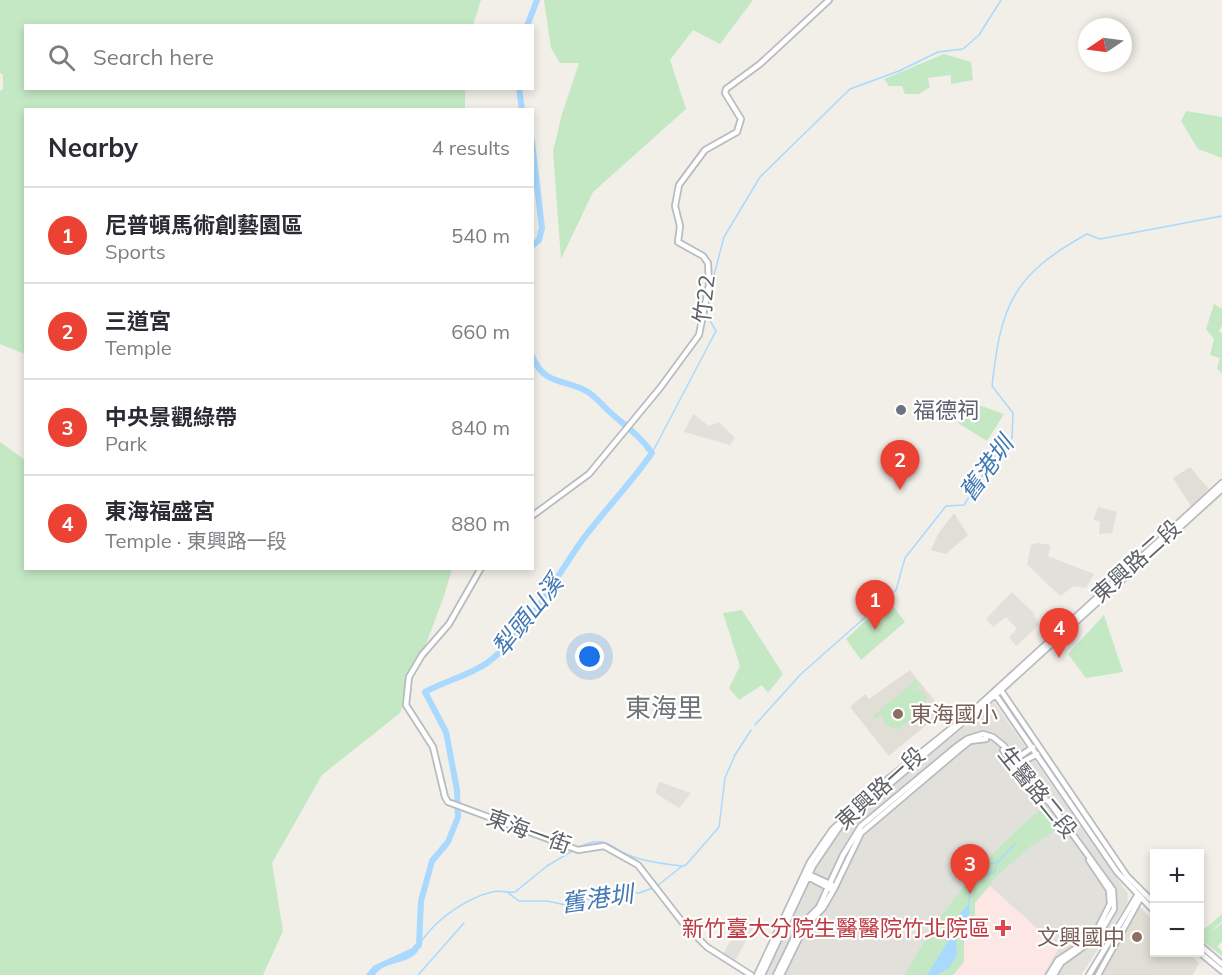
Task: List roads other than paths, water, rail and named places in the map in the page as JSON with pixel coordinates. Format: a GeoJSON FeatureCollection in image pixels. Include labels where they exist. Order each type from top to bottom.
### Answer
{"type":"FeatureCollection","features":[{"type":"Feature","properties":{"kind":"street","name":"竹22"},"geometry":{"type":"LineString","coordinates":[[534,515],[589,474],[631,420],[687,355],[702,326],[709,285],[708,263],[703,256],[678,242],[680,226],[675,206],[679,185],[705,150],[737,132],[741,118],[725,93],[726,88],[760,64],[829,0]]}},
{"type":"Feature","properties":{"kind":"street","name":"東興路二段"},"geometry":{"type":"LineString","coordinates":[[1053,641],[1222,483]]}},
{"type":"Feature","properties":{"kind":"street","name":"東興路二段"},"geometry":{"type":"LineString","coordinates":[[1053,641],[1222,489]]}},
{"type":"Feature","properties":{"kind":"street","name":"東海一街"},"geometry":{"type":"LineString","coordinates":[[480,570],[449,624],[422,655],[409,677],[406,705],[426,732],[433,747],[442,792],[448,802],[575,849],[604,846],[638,866],[683,923],[707,947],[751,975]]}},
{"type":"Feature","properties":{"kind":"street","name":"東興路一段"},"geometry":{"type":"LineString","coordinates":[[762,975],[808,875],[817,850],[845,817],[995,693],[1053,641]]}},
{"type":"Feature","properties":{"kind":"street"},"geometry":{"type":"LineString","coordinates":[[1000,688],[1127,876],[1150,898]]}},
{"type":"Feature","properties":{"kind":"street"},"geometry":{"type":"LineString","coordinates":[[995,693],[1117,872],[1150,907]]}},
{"type":"Feature","properties":{"kind":"street","name":"生醫路二段"},"geometry":{"type":"LineString","coordinates":[[831,887],[843,855],[861,826],[967,739],[983,735],[993,737],[1004,746],[1029,790],[1047,803],[1095,869],[1111,897],[1108,911],[1094,936],[1058,960],[1049,975]]}},
{"type":"Feature","properties":{"kind":"street"},"geometry":{"type":"LineString","coordinates":[[1014,764],[1033,747]]}},
{"type":"Feature","properties":{"kind":"street"},"geometry":{"type":"LineString","coordinates":[[1014,764],[1037,754]]}},
{"type":"Feature","properties":{"kind":"street","name":"生醫路二段"},"geometry":{"type":"LineString","coordinates":[[1014,764],[1032,787],[1050,803],[1113,890],[1114,909],[1098,936],[1061,963],[1054,975]]}},
{"type":"Feature","properties":{"kind":"street","name":"東興路一段"},"geometry":{"type":"LineString","coordinates":[[757,975],[808,875]]}},
{"type":"Feature","properties":{"kind":"street"},"geometry":{"type":"LineString","coordinates":[[808,875],[831,887]]}},
{"type":"Feature","properties":{"kind":"street"},"geometry":{"type":"LineString","coordinates":[[776,975],[800,926],[819,907],[831,887]]}},
{"type":"Feature","properties":{"kind":"street"},"geometry":{"type":"LineString","coordinates":[[781,975],[804,928],[823,908],[831,887]]}},
{"type":"Feature","properties":{"kind":"street"},"geometry":{"type":"LineString","coordinates":[[1089,975],[1143,891]]}},
{"type":"Feature","properties":{"kind":"street"},"geometry":{"type":"LineString","coordinates":[[1098,975],[1139,897]]}},
{"type":"Feature","properties":{"kind":"street"},"geometry":{"type":"LineString","coordinates":[[1204,948],[1222,964]]}},
{"type":"Feature","properties":{"kind":"street"},"geometry":{"type":"LineString","coordinates":[[1204,956],[1222,971]]}},
{"type":"Feature","properties":{"kind":"water"},"geometry":{"type":"Polygon","coordinates":[[[969,903],[970,913],[966,921],[959,921],[956,928],[957,955],[949,968],[936,975],[927,975],[950,938],[955,920],[969,903]]]}},
{"type":"Feature","properties":{"kind":"water"},"geometry":{"type":"Polygon","coordinates":[[[420,938],[423,939],[415,955],[387,966],[375,975],[366,975],[373,966],[412,948],[420,938]]]}},
{"type":"Feature","properties":{"kind":"waterway","name":"犁頭山溪"},"geometry":{"type":"LineString","coordinates":[[528,24],[537,0]]}},
{"type":"Feature","properties":{"kind":"waterway"},"geometry":{"type":"LineString","coordinates":[[708,298],[724,237],[760,177],[850,89],[899,71],[938,52],[963,49],[979,35],[1001,0]]}},
{"type":"Feature","properties":{"kind":"waterway","name":"犁頭山溪"},"geometry":{"type":"LineString","coordinates":[[519,90],[522,108]]}},
{"type":"Feature","properties":{"kind":"waterway","name":"犁頭山溪"},"geometry":{"type":"LineString","coordinates":[[534,158],[542,228],[539,240],[534,244]]}},
{"type":"Feature","properties":{"kind":"waterway","name":"舊港圳"},"geometry":{"type":"LineString","coordinates":[[755,725],[801,674],[896,590],[905,558],[946,506],[964,505],[998,451],[1012,438],[1013,413],[992,386],[1000,333],[1015,295],[1027,278],[1062,249],[1087,234],[1100,239],[1222,216]]}},
{"type":"Feature","properties":{"kind":"waterway"},"geometry":{"type":"LineString","coordinates":[[652,453],[716,331],[705,312]]}},
{"type":"Feature","properties":{"kind":"waterway","name":"犁頭山溪"},"geometry":{"type":"LineString","coordinates":[[419,945],[421,901],[432,861],[448,842],[458,817],[457,790],[446,732],[425,692],[480,668],[514,638],[583,539],[652,453],[591,394],[549,377],[543,373],[534,360]]}},
{"type":"Feature","properties":{"kind":"waterway","name":"舊港圳"},"geometry":{"type":"LineString","coordinates":[[579,847],[588,843],[602,842],[643,860],[686,865],[719,827],[725,778],[735,755],[751,730]]}},
{"type":"Feature","properties":{"kind":"waterway"},"geometry":{"type":"LineString","coordinates":[[969,903],[975,883],[994,872],[998,862],[1015,844]]}},
{"type":"Feature","properties":{"kind":"waterway","name":"舊港圳"},"geometry":{"type":"LineString","coordinates":[[423,939],[445,916],[463,904],[492,892],[515,892],[547,866],[574,850]]}},
{"type":"Feature","properties":{"kind":"waterway"},"geometry":{"type":"LineString","coordinates":[[987,875],[989,864],[997,862]]}},
{"type":"Feature","properties":{"kind":"waterway","name":"舊港圳"},"geometry":{"type":"LineString","coordinates":[[657,886],[681,867]]}},
{"type":"Feature","properties":{"kind":"waterway","name":"舊港圳"},"geometry":{"type":"LineString","coordinates":[[507,892],[519,901],[547,901],[566,905],[614,893],[639,893],[653,888]]}},
{"type":"Feature","properties":{"kind":"waterway"},"geometry":{"type":"LineString","coordinates":[[418,975],[464,923]]}},
{"type":"Feature","properties":{"kind":"place","name":"福德祠"},"geometry":{"type":"Point","coordinates":[901,410]}},
{"type":"Feature","properties":{"kind":"place","name":"三道宮"},"geometry":{"type":"Point","coordinates":[900,490]}},
{"type":"Feature","properties":{"kind":"place","name":"尼普頓馬術創藝園區"},"geometry":{"type":"Point","coordinates":[875,630]}},
{"type":"Feature","properties":{"kind":"place","name":"東海福盛宮"},"geometry":{"type":"Point","coordinates":[1059,658]}},
{"type":"Feature","properties":{"kind":"place","name":"東海國小"},"geometry":{"type":"Point","coordinates":[898,714]}},
{"type":"Feature","properties":{"kind":"place","name":"中央景觀綠帶"},"geometry":{"type":"Point","coordinates":[970,894]}},
{"type":"Feature","properties":{"kind":"place","name":"新竹臺大分院生醫醫院竹北院區"},"geometry":{"type":"Point","coordinates":[1003,928]}},
{"type":"Feature","properties":{"kind":"place","name":"文興國中"},"geometry":{"type":"Point","coordinates":[1137,937]}},
{"type":"Feature","properties":{"kind":"district","name":"東海里"},"geometry":{"type":"Point","coordinates":[664,707]}}]}
